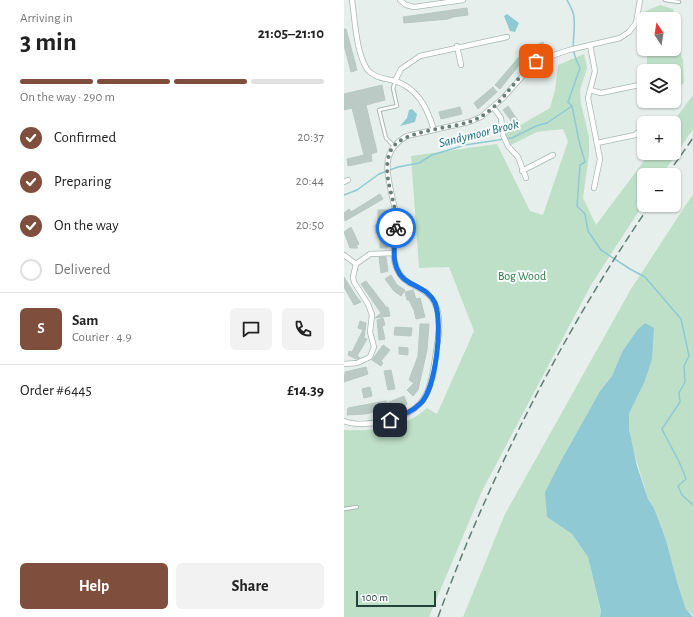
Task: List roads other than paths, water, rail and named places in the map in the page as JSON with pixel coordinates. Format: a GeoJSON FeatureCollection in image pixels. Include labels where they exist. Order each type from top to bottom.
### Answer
{"type":"FeatureCollection","features":[{"type":"Feature","properties":{"kind":"street"},"geometry":{"type":"LineString","coordinates":[[352,0],[356,33],[367,69],[378,78],[395,81],[406,85],[419,96],[429,112],[434,130]]}},
{"type":"Feature","properties":{"kind":"street"},"geometry":{"type":"LineString","coordinates":[[400,8],[401,2],[414,6],[463,0]]}},
{"type":"Feature","properties":{"kind":"street"},"geometry":{"type":"LineString","coordinates":[[344,421],[362,424],[390,420],[404,415],[414,409],[428,394],[435,366],[439,328],[438,312],[431,296],[424,290],[404,279],[399,274],[395,262],[396,217],[388,179],[388,164],[391,150],[408,136],[468,122],[481,117],[493,107],[536,61],[576,48],[620,38],[629,32],[636,23],[640,0]]}},
{"type":"Feature","properties":{"kind":"street"},"geometry":{"type":"LineString","coordinates":[[395,81],[401,69],[420,56],[456,46],[507,37]]}},
{"type":"Feature","properties":{"kind":"street"},"geometry":{"type":"LineString","coordinates":[[590,45],[595,71],[588,98],[600,160],[594,188]]}},
{"type":"Feature","properties":{"kind":"street"},"geometry":{"type":"LineString","coordinates":[[456,46],[461,65]]}},
{"type":"Feature","properties":{"kind":"street"},"geometry":{"type":"LineString","coordinates":[[590,90],[601,93],[637,85]]}},
{"type":"Feature","properties":{"kind":"street"},"geometry":{"type":"LineString","coordinates":[[493,107],[501,118],[503,135],[508,146],[518,157],[526,178]]}},
{"type":"Feature","properties":{"kind":"street"},"geometry":{"type":"LineString","coordinates":[[596,143],[637,134]]}},
{"type":"Feature","properties":{"kind":"street"},"geometry":{"type":"LineString","coordinates":[[522,170],[553,155]]}},
{"type":"Feature","properties":{"kind":"street"},"geometry":{"type":"LineString","coordinates":[[344,364],[356,363],[370,357],[374,347],[370,332],[371,309],[354,282],[353,277],[356,264],[370,254],[394,253]]}},
{"type":"Feature","properties":{"kind":"street"},"geometry":{"type":"LineString","coordinates":[[344,255],[356,264]]}},
{"type":"Feature","properties":{"kind":"lane"},"geometry":{"type":"LineString","coordinates":[[665,0],[679,2]]}},
{"type":"Feature","properties":{"kind":"lane"},"geometry":{"type":"LineString","coordinates":[[394,146],[386,138],[379,110],[397,106],[393,88],[395,81]]}},
{"type":"Feature","properties":{"kind":"lane"},"geometry":{"type":"LineString","coordinates":[[344,509],[357,507]]}},
{"type":"Feature","properties":{"kind":"water"},"geometry":{"type":"Polygon","coordinates":[[[507,14],[519,23],[515,32],[510,31],[504,16],[507,14]]]}},
{"type":"Feature","properties":{"kind":"water"},"geometry":{"type":"Polygon","coordinates":[[[412,109],[417,114],[415,122],[400,126],[407,118],[409,110],[412,109]]]}},
{"type":"Feature","properties":{"kind":"water"},"geometry":{"type":"Polygon","coordinates":[[[645,323],[654,328],[652,359],[644,383],[629,414],[629,429],[637,466],[648,499],[654,508],[666,540],[686,609],[693,617],[600,617],[601,611],[588,557],[572,534],[547,517],[545,492],[600,391],[612,376],[622,352],[637,330],[645,323]]]}},
{"type":"Feature","properties":{"kind":"waterway"},"geometry":{"type":"LineString","coordinates":[[567,0],[574,15],[573,48],[580,68],[568,102],[572,106],[585,162],[580,165],[577,206],[585,214],[588,231],[601,250],[645,277],[681,319],[689,356],[684,366],[685,382],[679,393],[680,402],[662,429],[686,479],[678,486],[682,495],[693,505]]}},
{"type":"Feature","properties":{"kind":"waterway","name":"Sandymoor Brook"},"geometry":{"type":"LineString","coordinates":[[344,195],[357,190],[379,174],[398,167],[419,163],[432,155],[465,145],[512,138],[536,126],[547,123],[572,106]]}},
{"type":"Feature","properties":{"kind":"railway"},"geometry":{"type":"LineString","coordinates":[[672,168],[693,138]]}},
{"type":"Feature","properties":{"kind":"railway"},"geometry":{"type":"LineString","coordinates":[[438,617],[481,510],[531,405],[588,302],[645,212]]}},
{"type":"Feature","properties":{"kind":"park label","name":"Bog Wood"},"geometry":{"type":"Point","coordinates":[522,276]}}]}
